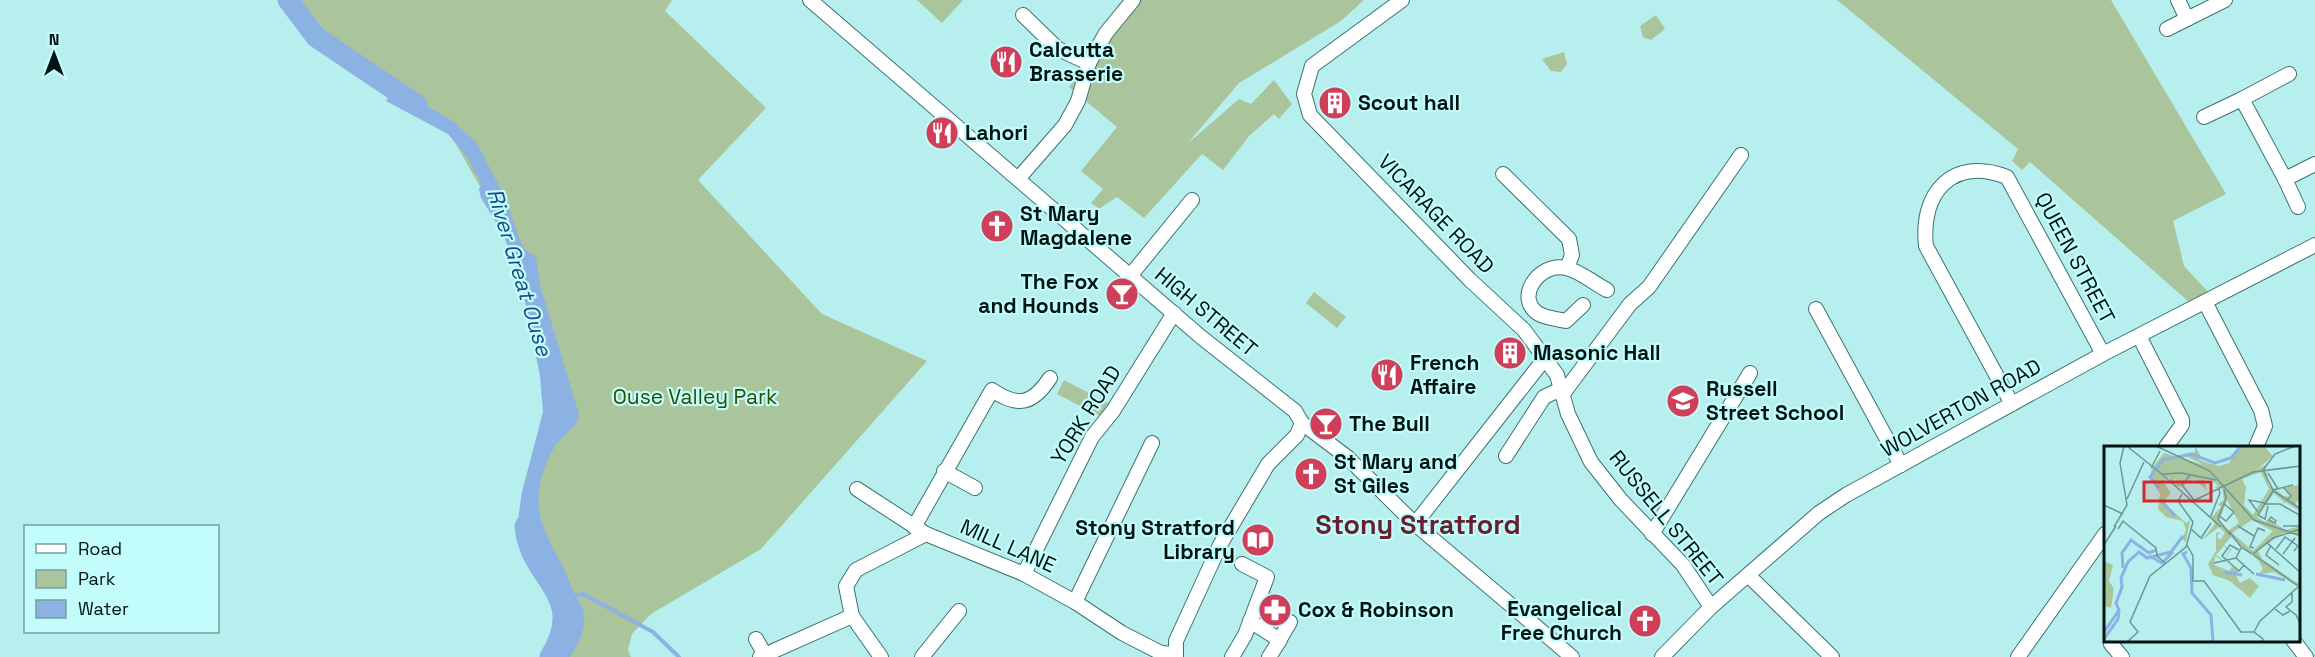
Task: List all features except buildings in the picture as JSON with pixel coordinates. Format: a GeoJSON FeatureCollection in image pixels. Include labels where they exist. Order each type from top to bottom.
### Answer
{"type":"FeatureCollection","features":[{"type":"Feature","properties":{"kind":"street","name":"HIGH STREET"},"geometry":{"type":"LineString","coordinates":[[810,0],[1130,276],[1295,411],[1302,423],[1347,457],[1415,524],[1572,657]]}},
{"type":"Feature","properties":{"kind":"street"},"geometry":{"type":"LineString","coordinates":[[1018,178],[1065,125],[1077,101],[1089,63],[1106,33],[1133,0]]}},
{"type":"Feature","properties":{"kind":"street","name":"VICARAGE ROAD"},"geometry":{"type":"LineString","coordinates":[[1402,0],[1321,56],[1311,66],[1304,94],[1310,115],[1470,280],[1524,330],[1546,357]]}},
{"type":"Feature","properties":{"kind":"street"},"geometry":{"type":"LineString","coordinates":[[2178,0],[2187,19]]}},
{"type":"Feature","properties":{"kind":"street"},"geometry":{"type":"LineString","coordinates":[[2167,29],[2225,0]]}},
{"type":"Feature","properties":{"kind":"street"},"geometry":{"type":"LineString","coordinates":[[1023,15],[1058,49],[1089,63]]}},
{"type":"Feature","properties":{"kind":"street"},"geometry":{"type":"LineString","coordinates":[[2205,117],[2289,74]]}},
{"type":"Feature","properties":{"kind":"street"},"geometry":{"type":"LineString","coordinates":[[2242,99],[2298,207]]}},
{"type":"Feature","properties":{"kind":"street"},"geometry":{"type":"LineString","coordinates":[[1506,456],[1544,397],[1562,392],[1630,304],[1649,287],[1741,155]]}},
{"type":"Feature","properties":{"kind":"street"},"geometry":{"type":"LineString","coordinates":[[2284,179],[2315,164]]}},
{"type":"Feature","properties":{"kind":"street","name":"QUEEN STREET"},"geometry":{"type":"LineString","coordinates":[[2012,404],[1926,246],[1923,224],[1930,202],[1940,185],[1956,176],[1976,170],[2007,177],[2103,354]]}},
{"type":"Feature","properties":{"kind":"street"},"geometry":{"type":"LineString","coordinates":[[1503,174],[1569,239],[1572,255],[1567,268]]}},
{"type":"Feature","properties":{"kind":"street"},"geometry":{"type":"LineString","coordinates":[[1130,276],[1192,200]]}},
{"type":"Feature","properties":{"kind":"street","name":"WOLVERTON ROAD"},"geometry":{"type":"LineString","coordinates":[[1662,657],[1710,607],[1819,513],[1901,465],[2103,354],[2315,245]]}},
{"type":"Feature","properties":{"kind":"street"},"geometry":{"type":"LineString","coordinates":[[1583,305],[1566,321],[1539,314],[1530,303],[1530,286],[1538,273],[1553,268],[1567,268],[1607,291]]}},
{"type":"Feature","properties":{"kind":"street"},"geometry":{"type":"LineString","coordinates":[[2205,302],[2260,410],[2265,426],[2256,446]]}},
{"type":"Feature","properties":{"kind":"street"},"geometry":{"type":"LineString","coordinates":[[1816,309],[1901,465]]}},
{"type":"Feature","properties":{"kind":"street","name":"YORK ROAD"},"geometry":{"type":"LineString","coordinates":[[1024,574],[1092,437],[1113,411],[1174,313]]}},
{"type":"Feature","properties":{"kind":"street"},"geometry":{"type":"LineString","coordinates":[[1524,330],[1539,314]]}},
{"type":"Feature","properties":{"kind":"street"},"geometry":{"type":"LineString","coordinates":[[2139,336],[2182,420],[2182,425],[2167,446]]}},
{"type":"Feature","properties":{"kind":"street"},"geometry":{"type":"LineString","coordinates":[[1415,524],[1546,357]]}},
{"type":"Feature","properties":{"kind":"street","name":"RUSSELL STREET"},"geometry":{"type":"LineString","coordinates":[[1546,357],[1557,375],[1568,414],[1591,462],[1621,500],[1683,565],[1710,607]]}},
{"type":"Feature","properties":{"kind":"street"},"geometry":{"type":"LineString","coordinates":[[1652,534],[1750,374]]}},
{"type":"Feature","properties":{"kind":"street"},"geometry":{"type":"LineString","coordinates":[[881,657],[852,616],[846,586],[856,570],[920,530],[944,471],[992,390],[1005,399],[1017,402],[1030,400],[1050,378]]}},
{"type":"Feature","properties":{"kind":"street"},"geometry":{"type":"LineString","coordinates":[[1175,656],[1176,641],[1220,545],[1268,464],[1297,435],[1302,423]]}},
{"type":"Feature","properties":{"kind":"street"},"geometry":{"type":"LineString","coordinates":[[1075,602],[1152,443]]}},
{"type":"Feature","properties":{"kind":"street"},"geometry":{"type":"LineString","coordinates":[[944,471],[975,488]]}},
{"type":"Feature","properties":{"kind":"street","name":"MILL LANE"},"geometry":{"type":"LineString","coordinates":[[857,489],[920,530],[1024,574],[1075,602],[1122,633],[1161,653],[1175,656]]}},
{"type":"Feature","properties":{"kind":"street"},"geometry":{"type":"LineString","coordinates":[[2018,657],[2104,535]]}},
{"type":"Feature","properties":{"kind":"street"},"geometry":{"type":"LineString","coordinates":[[1232,657],[1250,621],[1267,577],[1242,564]]}},
{"type":"Feature","properties":{"kind":"street"},"geometry":{"type":"LineString","coordinates":[[1748,575],[1832,657]]}},
{"type":"Feature","properties":{"kind":"street"},"geometry":{"type":"LineString","coordinates":[[922,657],[959,611]]}},
{"type":"Feature","properties":{"kind":"street"},"geometry":{"type":"LineString","coordinates":[[756,639],[762,656],[852,616]]}},
{"type":"Feature","properties":{"kind":"street"},"geometry":{"type":"LineString","coordinates":[[1250,621],[1280,639]]}},
{"type":"Feature","properties":{"kind":"street"},"geometry":{"type":"LineString","coordinates":[[1269,657],[1290,622]]}},
{"type":"Feature","properties":{"kind":"street"},"geometry":{"type":"LineString","coordinates":[[2112,642],[2122,657]]}},
{"type":"Feature","properties":{"kind":"street"},"geometry":{"type":"LineString","coordinates":[[2295,642],[2306,657]]}},
{"type":"Feature","properties":{"kind":"green space","name":"Ouse Valley Park"},"geometry":{"type":"Polygon","coordinates":[[[298,0],[672,0],[665,11],[766,108],[698,180],[822,314],[927,361],[761,549],[651,614],[632,634],[628,650],[631,657],[551,657],[581,624],[527,519],[547,399],[523,262],[449,132],[326,45],[298,0]]]}},
{"type":"Feature","properties":{"kind":"green space"},"geometry":{"type":"Polygon","coordinates":[[[917,0],[963,0],[942,23],[917,0]]]}},
{"type":"Feature","properties":{"kind":"green space"},"geometry":{"type":"Polygon","coordinates":[[[1137,0],[1364,0],[1341,21],[1239,83],[1187,144],[1239,99],[1251,104],[1274,80],[1292,104],[1279,119],[1274,114],[1249,136],[1223,170],[1202,154],[1144,218],[1117,197],[1099,209],[1091,203],[1103,189],[1081,171],[1117,127],[1069,87],[1137,0]]]}},
{"type":"Feature","properties":{"kind":"green space"},"geometry":{"type":"Polygon","coordinates":[[[1837,0],[2111,0],[2226,194],[2173,221],[2184,266],[2208,292],[2189,302],[2030,162],[2022,170],[2012,161],[2018,149],[1837,0]]]}},
{"type":"Feature","properties":{"kind":"green space"},"geometry":{"type":"Polygon","coordinates":[[[1656,15],[1665,29],[1651,40],[1643,37],[1640,26],[1656,15]]]}},
{"type":"Feature","properties":{"kind":"green space"},"geometry":{"type":"Polygon","coordinates":[[[1564,52],[1567,64],[1561,72],[1551,71],[1542,59],[1564,52]]]}},
{"type":"Feature","properties":{"kind":"green space"},"geometry":{"type":"Polygon","coordinates":[[[1314,292],[1346,317],[1337,328],[1306,303],[1314,292]]]}},
{"type":"Feature","properties":{"kind":"green space"},"geometry":{"type":"Polygon","coordinates":[[[1064,380],[1110,404],[1102,417],[1057,394],[1064,380]]]}},
{"type":"Feature","properties":{"kind":"water","name":"River Great Ouse"},"geometry":{"type":"Polygon","coordinates":[[[396,87],[454,122],[476,142],[502,191],[523,248],[536,257],[540,285],[579,414],[575,425],[561,439],[547,462],[538,500],[544,529],[573,592],[582,606],[584,615],[582,634],[570,657],[544,657],[561,631],[563,605],[558,584],[544,561],[530,551],[522,540],[518,520],[522,492],[543,412],[540,376],[520,276],[502,232],[481,198],[479,190],[481,183],[467,157],[448,134],[386,101],[396,87]]]}},
{"type":"Feature","properties":{"kind":"waterway","name":"River Great Ouse"},"geometry":{"type":"LineString","coordinates":[[288,0],[316,37],[417,105]]}},
{"type":"Feature","properties":{"kind":"waterway","name":"River Great Ouse"},"geometry":{"type":"LineString","coordinates":[[525,526],[529,545],[560,602],[563,618],[560,635],[550,657]]}},
{"type":"Feature","properties":{"kind":"waterway"},"geometry":{"type":"LineString","coordinates":[[571,596],[583,594],[653,632],[679,657]]}},
{"type":"Feature","properties":{"kind":"place","name":"Calcutta Brasserie"},"geometry":{"type":"Point","coordinates":[1006,62]}},
{"type":"Feature","properties":{"kind":"place","name":"Scout hall"},"geometry":{"type":"Point","coordinates":[1335,103]}},
{"type":"Feature","properties":{"kind":"place","name":"Lahori"},"geometry":{"type":"Point","coordinates":[942,133]}},
{"type":"Feature","properties":{"kind":"place","name":"St Mary Magdalene"},"geometry":{"type":"Point","coordinates":[997,226]}},
{"type":"Feature","properties":{"kind":"place","name":"The Fox and Hounds"},"geometry":{"type":"Point","coordinates":[1122,294]}},
{"type":"Feature","properties":{"kind":"place","name":"Masonic Hall"},"geometry":{"type":"Point","coordinates":[1510,353]}},
{"type":"Feature","properties":{"kind":"place","name":"French Affaire"},"geometry":{"type":"Point","coordinates":[1387,375]}},
{"type":"Feature","properties":{"kind":"place","name":"Russell Street School"},"geometry":{"type":"Point","coordinates":[1683,401]}},
{"type":"Feature","properties":{"kind":"place","name":"The Bull"},"geometry":{"type":"Point","coordinates":[1326,424]}},
{"type":"Feature","properties":{"kind":"place","name":"St Mary and St Giles"},"geometry":{"type":"Point","coordinates":[1311,474]}},
{"type":"Feature","properties":{"kind":"place","name":"Stony Stratford Library"},"geometry":{"type":"Point","coordinates":[1258,540]}},
{"type":"Feature","properties":{"kind":"place","name":"Cox & Robinson"},"geometry":{"type":"Point","coordinates":[1275,610]}},
{"type":"Feature","properties":{"kind":"place","name":"Evangelical Free Church"},"geometry":{"type":"Point","coordinates":[1645,621]}},
{"type":"Feature","properties":{"kind":"district","name":"Stony Stratford"},"geometry":{"type":"Point","coordinates":[1418,525]}}]}
